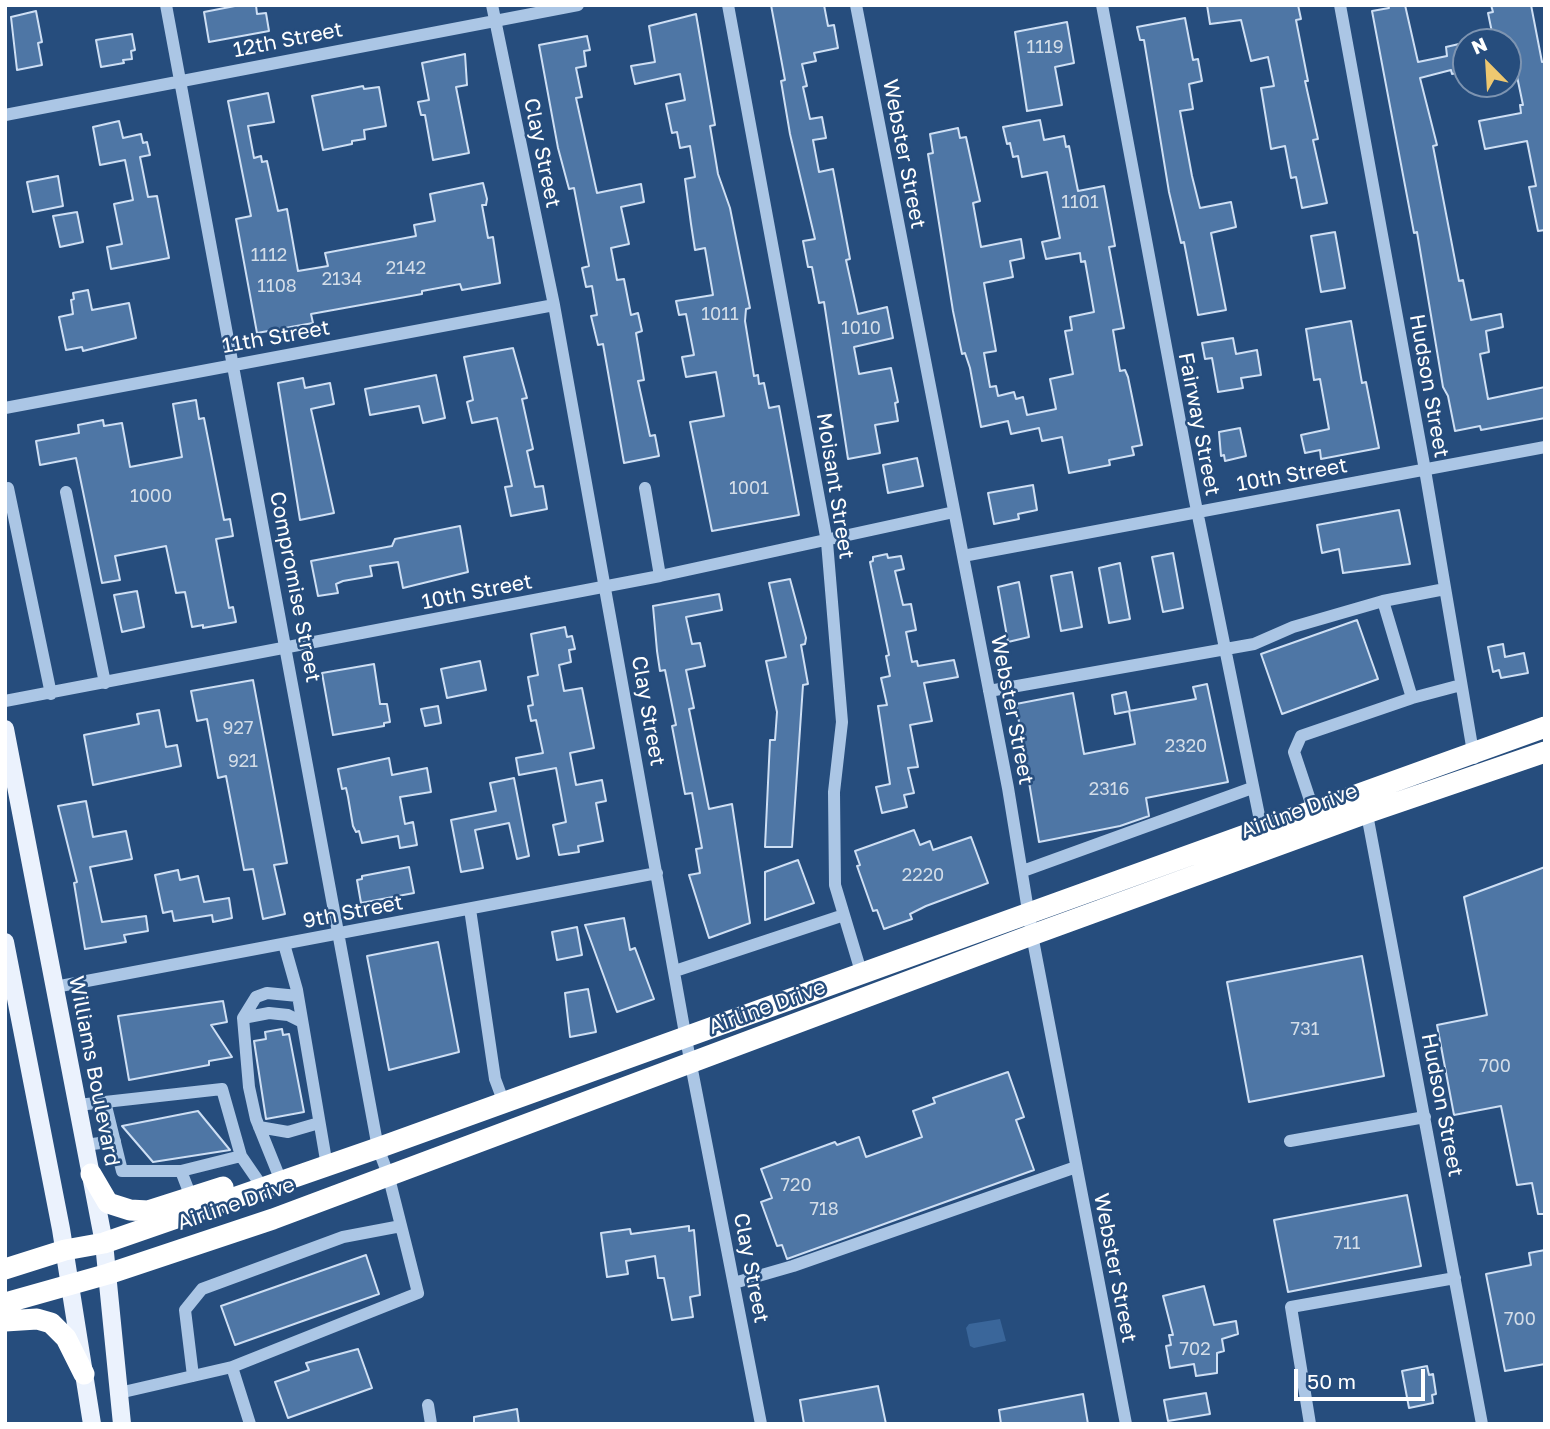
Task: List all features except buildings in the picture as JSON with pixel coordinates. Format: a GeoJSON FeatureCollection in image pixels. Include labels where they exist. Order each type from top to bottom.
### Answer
{"type":"FeatureCollection","features":[{"type":"Feature","properties":{"kind":"highway","name":"Airline Drive"},"geometry":{"type":"LineString","coordinates":[[5,1303],[108,1274],[273,1219],[692,1061],[1030,925],[1364,803],[1473,753],[1545,727]]}},
{"type":"Feature","properties":{"kind":"highway","name":"Airline Drive"},"geometry":{"type":"LineString","coordinates":[[1264,840],[1314,812],[1364,803],[1478,775],[1545,752]]}},
{"type":"Feature","properties":{"kind":"highway","name":"Airline Drive"},"geometry":{"type":"LineString","coordinates":[[5,1269],[65,1250],[104,1243],[379,1148],[862,975],[1030,925]]}},
{"type":"Feature","properties":{"kind":"highway"},"geometry":{"type":"LineString","coordinates":[[91,1174],[108,1203],[118,1208],[148,1211],[228,1185],[272,1185]]}},
{"type":"Feature","properties":{"kind":"highway"},"geometry":{"type":"LineString","coordinates":[[5,1321],[37,1319],[51,1323],[66,1338],[84,1374]]}},
{"type":"Feature","properties":{"kind":"main road","name":"Williams Boulevard"},"geometry":{"type":"LineString","coordinates":[[5,729],[104,1243],[122,1424]]}},
{"type":"Feature","properties":{"kind":"main road"},"geometry":{"type":"LineString","coordinates":[[5,942],[10,994],[65,1250],[92,1424]]}},
{"type":"Feature","properties":{"kind":"street","name":"Compromise Street"},"geometry":{"type":"LineString","coordinates":[[166,5],[379,1148],[418,1293],[232,1367]]}},
{"type":"Feature","properties":{"kind":"street","name":"Clay Street"},"geometry":{"type":"LineString","coordinates":[[492,5],[554,305],[686,1039],[761,1424]]}},
{"type":"Feature","properties":{"kind":"street","name":"12th Street"},"geometry":{"type":"LineString","coordinates":[[5,114],[578,5]]}},
{"type":"Feature","properties":{"kind":"street","name":"Moisant Street"},"geometry":{"type":"LineString","coordinates":[[728,5],[827,542],[842,722],[834,792],[835,885],[862,975]]}},
{"type":"Feature","properties":{"kind":"street","name":"Webster Street"},"geometry":{"type":"LineString","coordinates":[[856,5],[989,691],[1023,871],[1030,925],[1126,1424]]}},
{"type":"Feature","properties":{"kind":"street","name":"Fairway Street"},"geometry":{"type":"LineString","coordinates":[[1102,5],[1197,512],[1264,840]]}},
{"type":"Feature","properties":{"kind":"street","name":"Hudson Street"},"geometry":{"type":"LineString","coordinates":[[1340,5],[1478,775]]}},
{"type":"Feature","properties":{"kind":"street","name":"11th Street"},"geometry":{"type":"LineString","coordinates":[[5,408],[554,305]]}},
{"type":"Feature","properties":{"kind":"street","name":"10th Street"},"geometry":{"type":"LineString","coordinates":[[963,556],[1545,447]]}},
{"type":"Feature","properties":{"kind":"street"},"geometry":{"type":"LineString","coordinates":[[8,488],[51,694]]}},
{"type":"Feature","properties":{"kind":"street"},"geometry":{"type":"LineString","coordinates":[[645,488],[660,576]]}},
{"type":"Feature","properties":{"kind":"street"},"geometry":{"type":"LineString","coordinates":[[66,492],[104,683]]}},
{"type":"Feature","properties":{"kind":"street","name":"10th Street"},"geometry":{"type":"LineString","coordinates":[[5,701],[660,576],[827,542],[954,512]]}},
{"type":"Feature","properties":{"kind":"street"},"geometry":{"type":"LineString","coordinates":[[989,691],[1254,644],[1293,627],[1382,601],[1445,589]]}},
{"type":"Feature","properties":{"kind":"street"},"geometry":{"type":"LineString","coordinates":[[1382,601],[1412,698]]}},
{"type":"Feature","properties":{"kind":"street"},"geometry":{"type":"LineString","coordinates":[[1314,812],[1294,752],[1301,736],[1412,698],[1461,685]]}},
{"type":"Feature","properties":{"kind":"street"},"geometry":{"type":"LineString","coordinates":[[1023,871],[1252,788]]}},
{"type":"Feature","properties":{"kind":"street","name":"Hudson Street"},"geometry":{"type":"LineString","coordinates":[[1364,803],[1482,1424]]}},
{"type":"Feature","properties":{"kind":"street","name":"9th Street"},"geometry":{"type":"LineString","coordinates":[[55,987],[657,873]]}},
{"type":"Feature","properties":{"kind":"street"},"geometry":{"type":"LineString","coordinates":[[470,909],[495,1079],[504,1103]]}},
{"type":"Feature","properties":{"kind":"street"},"geometry":{"type":"LineString","coordinates":[[674,971],[844,915]]}},
{"type":"Feature","properties":{"kind":"street"},"geometry":{"type":"LineString","coordinates":[[284,944],[298,996],[327,1166]]}},
{"type":"Feature","properties":{"kind":"street"},"geometry":{"type":"LineString","coordinates":[[272,1185],[249,1087],[243,1018],[256,997],[267,993],[298,996]]}},
{"type":"Feature","properties":{"kind":"street"},"geometry":{"type":"LineString","coordinates":[[243,1018],[270,1013],[288,1015],[303,1023]]}},
{"type":"Feature","properties":{"kind":"street"},"geometry":{"type":"LineString","coordinates":[[78,1105],[222,1089],[241,1156],[272,1185]]}},
{"type":"Feature","properties":{"kind":"street"},"geometry":{"type":"LineString","coordinates":[[105,1102],[122,1171],[181,1171],[241,1156]]}},
{"type":"Feature","properties":{"kind":"street"},"geometry":{"type":"LineString","coordinates":[[1290,1141],[1425,1117]]}},
{"type":"Feature","properties":{"kind":"street"},"geometry":{"type":"LineString","coordinates":[[259,1127],[288,1132],[319,1124]]}},
{"type":"Feature","properties":{"kind":"street"},"geometry":{"type":"LineString","coordinates":[[85,1145],[115,1141]]}},
{"type":"Feature","properties":{"kind":"street"},"geometry":{"type":"LineString","coordinates":[[734,1283],[793,1266],[1076,1167]]}},
{"type":"Feature","properties":{"kind":"street"},"geometry":{"type":"LineString","coordinates":[[181,1171],[191,1197]]}},
{"type":"Feature","properties":{"kind":"street"},"geometry":{"type":"LineString","coordinates":[[193,1376],[185,1310],[202,1289],[343,1237],[401,1226]]}},
{"type":"Feature","properties":{"kind":"street"},"geometry":{"type":"LineString","coordinates":[[1310,1424],[1291,1307],[1455,1278]]}},
{"type":"Feature","properties":{"kind":"street"},"geometry":{"type":"LineString","coordinates":[[119,1393],[232,1367],[250,1424]]}},
{"type":"Feature","properties":{"kind":"street"},"geometry":{"type":"LineString","coordinates":[[428,1405],[431,1424]]}},
{"type":"Feature","properties":{"kind":"shaded area"},"geometry":{"type":"Polygon","coordinates":[[[1000,1319],[1006,1341],[974,1348],[970,1346],[966,1328],[969,1324],[1000,1319]]]}}]}
